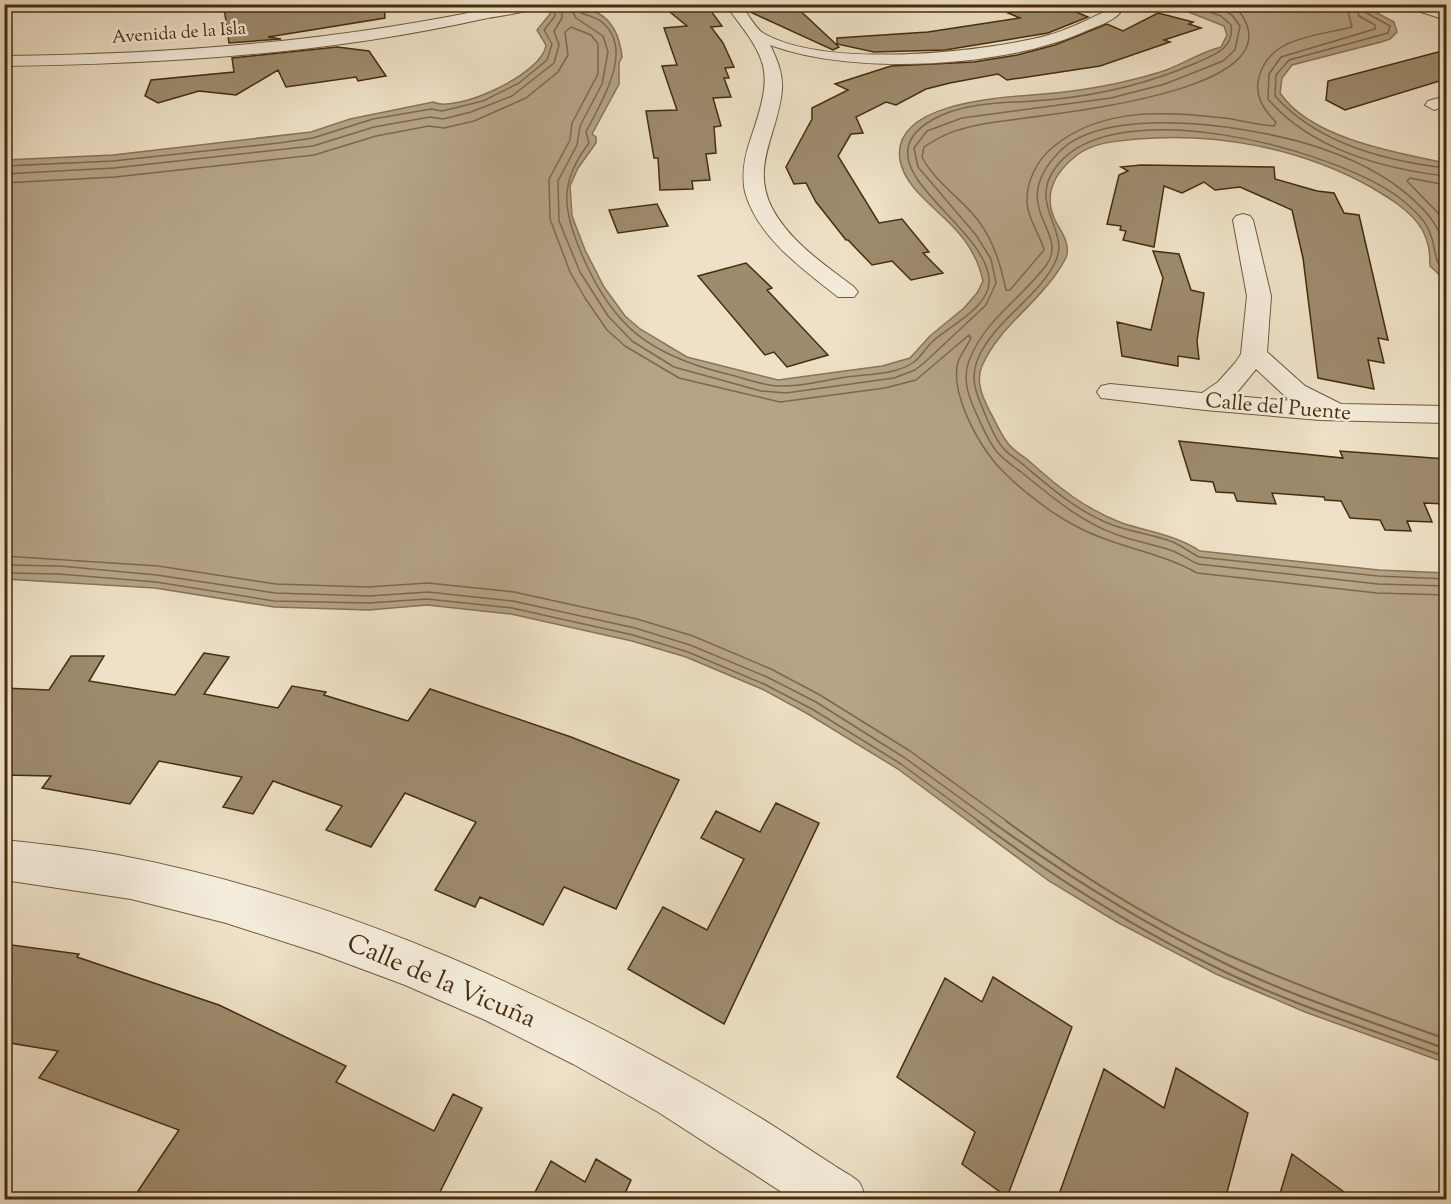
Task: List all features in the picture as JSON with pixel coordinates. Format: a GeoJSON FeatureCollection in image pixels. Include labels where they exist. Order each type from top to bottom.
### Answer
{"type":"FeatureCollection","features":[{"type":"Feature","properties":{"kind":"street"},"geometry":{"type":"LineString","coordinates":[[732,4],[759,36],[782,82],[753,159],[754,189],[761,207],[786,242],[846,292]]}},
{"type":"Feature","properties":{"kind":"street"},"geometry":{"type":"LineString","coordinates":[[1403,4],[1446,16]]}},
{"type":"Feature","properties":{"kind":"street","name":"Avenida de la Isla"},"geometry":{"type":"LineString","coordinates":[[4,61],[133,58],[281,46],[385,32],[532,5]]}},
{"type":"Feature","properties":{"kind":"street"},"geometry":{"type":"LineString","coordinates":[[810,69],[867,59],[968,53],[1033,44],[1080,30],[1113,13]]}},
{"type":"Feature","properties":{"kind":"street"},"geometry":{"type":"LineString","coordinates":[[759,36],[801,50],[867,59]]}},
{"type":"Feature","properties":{"kind":"street"},"geometry":{"type":"LineString","coordinates":[[1205,402],[1222,394],[1235,382],[1254,354],[1259,296],[1243,220]]}},
{"type":"Feature","properties":{"kind":"street"},"geometry":{"type":"LineString","coordinates":[[1254,354],[1296,392],[1352,414]]}},
{"type":"Feature","properties":{"kind":"street","name":"Calle del Puente"},"geometry":{"type":"LineString","coordinates":[[1110,392],[1352,414],[1446,415]]}},
{"type":"Feature","properties":{"kind":"street","name":"Calle de la Vicuña"},"geometry":{"type":"LineString","coordinates":[[4,860],[130,878],[287,920],[460,984],[628,1066],[766,1148],[840,1200]]}},
{"type":"Feature","properties":{"kind":"water"},"geometry":{"type":"Polygon","coordinates":[[[544,5],[585,8],[606,19],[613,28],[619,41],[622,57],[619,63],[619,84],[592,134],[596,137],[596,143],[578,168],[570,186],[572,216],[585,250],[604,287],[625,316],[640,329],[687,357],[778,380],[882,366],[910,358],[930,336],[964,308],[977,293],[983,281],[969,247],[949,222],[915,189],[903,170],[900,160],[902,139],[915,124],[935,113],[960,105],[1013,96],[1085,89],[1140,78],[1166,70],[1221,47],[1227,35],[1224,26],[1171,5],[1362,5],[1394,22],[1397,32],[1390,39],[1381,42],[1292,65],[1282,78],[1280,93],[1294,109],[1312,122],[1333,132],[1379,148],[1446,163],[1446,281],[1430,266],[1426,238],[1417,222],[1398,204],[1342,173],[1286,153],[1227,141],[1167,137],[1106,143],[1091,147],[1077,155],[1057,177],[1050,194],[1050,203],[1066,242],[1066,256],[1049,283],[1007,328],[989,352],[979,378],[990,412],[1012,448],[1072,496],[1122,523],[1172,537],[1200,551],[1379,570],[1446,573],[1446,1063],[1305,1012],[1216,974],[1117,922],[1049,881],[898,769],[762,689],[686,657],[632,641],[511,614],[427,605],[369,610],[274,607],[155,588],[5,579],[5,160],[113,155],[311,132],[350,119],[433,102],[444,104],[460,102],[478,97],[515,79],[542,56],[546,45],[537,30],[550,14],[549,8],[544,5]]]}},
{"type":"Feature","properties":{"kind":"building"},"geometry":{"type":"Polygon","coordinates":[[[248,4],[384,4],[385,18],[268,37],[281,39],[229,43],[224,7],[248,4]]]}},
{"type":"Feature","properties":{"kind":"building"},"geometry":{"type":"Polygon","coordinates":[[[660,4],[706,4],[722,26],[711,27],[723,43],[734,67],[725,68],[729,78],[724,78],[731,97],[713,98],[721,126],[714,127],[716,153],[706,154],[710,180],[692,181],[693,189],[660,190],[658,158],[654,158],[646,111],[677,110],[662,66],[677,65],[664,28],[687,26],[660,4]]]}},
{"type":"Feature","properties":{"kind":"building"},"geometry":{"type":"Polygon","coordinates":[[[743,4],[793,4],[839,47],[833,50],[748,11],[743,4]]]}},
{"type":"Feature","properties":{"kind":"building"},"geometry":{"type":"Polygon","coordinates":[[[1057,4],[1088,17],[1048,33],[945,50],[874,52],[837,44],[837,38],[928,32],[1020,18],[1008,13],[1057,4]]]}},
{"type":"Feature","properties":{"kind":"building"},"geometry":{"type":"Polygon","coordinates":[[[1158,13],[1193,22],[1189,24],[1201,28],[1164,40],[1170,42],[1100,66],[1007,80],[998,74],[950,83],[926,89],[896,105],[886,102],[856,117],[863,133],[851,134],[838,156],[879,223],[902,219],[929,252],[923,253],[943,273],[911,280],[892,261],[872,265],[846,240],[816,202],[806,183],[794,184],[786,167],[812,119],[812,108],[848,90],[835,84],[891,66],[974,62],[1017,55],[1055,45],[1107,24],[1123,31],[1158,13]]]}},
{"type":"Feature","properties":{"kind":"building"},"geometry":{"type":"Polygon","coordinates":[[[337,47],[369,51],[386,76],[358,81],[356,77],[286,87],[278,70],[236,95],[199,91],[158,103],[145,96],[151,80],[234,72],[232,58],[337,47]]]}},
{"type":"Feature","properties":{"kind":"building"},"geometry":{"type":"Polygon","coordinates":[[[1446,50],[1446,79],[1345,110],[1326,100],[1328,81],[1446,50]]]}},
{"type":"Feature","properties":{"kind":"building"},"geometry":{"type":"Polygon","coordinates":[[[1141,165],[1274,167],[1275,179],[1317,191],[1334,193],[1344,213],[1359,215],[1388,340],[1378,338],[1384,363],[1368,360],[1374,389],[1318,378],[1303,258],[1292,210],[1240,187],[1215,190],[1204,182],[1182,193],[1164,186],[1154,247],[1123,240],[1126,231],[1120,230],[1121,226],[1107,224],[1119,175],[1128,171],[1121,167],[1141,165]]]}},
{"type":"Feature","properties":{"kind":"building"},"geometry":{"type":"Polygon","coordinates":[[[657,204],[668,226],[618,233],[609,210],[657,204]]]}},
{"type":"Feature","properties":{"kind":"building"},"geometry":{"type":"Polygon","coordinates":[[[1153,251],[1179,254],[1191,290],[1204,293],[1197,341],[1199,359],[1178,356],[1178,366],[1122,356],[1117,322],[1151,330],[1163,278],[1153,251]]]}},
{"type":"Feature","properties":{"kind":"building"},"geometry":{"type":"Polygon","coordinates":[[[746,263],[772,288],[767,290],[828,355],[787,367],[774,352],[765,355],[698,276],[746,263]]]}},
{"type":"Feature","properties":{"kind":"building"},"geometry":{"type":"Polygon","coordinates":[[[1179,441],[1343,458],[1340,451],[1446,459],[1446,504],[1424,503],[1432,522],[1407,521],[1411,531],[1385,530],[1380,520],[1350,518],[1341,501],[1325,500],[1324,497],[1272,493],[1276,504],[1237,501],[1234,493],[1216,492],[1213,482],[1191,480],[1179,441]]]}},
{"type":"Feature","properties":{"kind":"building"},"geometry":{"type":"Polygon","coordinates":[[[204,653],[229,657],[204,694],[278,708],[292,686],[326,692],[324,695],[408,721],[430,689],[571,737],[679,780],[616,909],[564,887],[543,925],[480,897],[475,907],[435,890],[476,822],[405,793],[371,847],[326,830],[342,806],[273,781],[253,814],[223,807],[242,777],[159,761],[130,804],[42,788],[51,776],[4,775],[4,688],[49,690],[71,656],[104,656],[89,681],[175,695],[204,653]]]}},
{"type":"Feature","properties":{"kind":"building"},"geometry":{"type":"Polygon","coordinates":[[[776,803],[819,823],[724,1024],[628,969],[663,907],[707,930],[744,859],[701,838],[716,811],[760,832],[776,803]]]}},
{"type":"Feature","properties":{"kind":"building"},"geometry":{"type":"Polygon","coordinates":[[[4,944],[79,954],[77,957],[219,1005],[346,1066],[336,1082],[434,1131],[453,1094],[482,1108],[436,1200],[155,1200],[138,1191],[179,1130],[39,1078],[58,1051],[4,1042],[4,944]]]}},
{"type":"Feature","properties":{"kind":"building"},"geometry":{"type":"Polygon","coordinates":[[[993,977],[1072,1027],[1007,1197],[962,1164],[975,1132],[897,1077],[945,978],[982,1002],[993,977]]]}},
{"type":"Feature","properties":{"kind":"building"},"geometry":{"type":"Polygon","coordinates":[[[1176,1068],[1248,1113],[1225,1200],[1057,1200],[1104,1069],[1164,1108],[1176,1068]]]}},
{"type":"Feature","properties":{"kind":"building"},"geometry":{"type":"Polygon","coordinates":[[[1292,1154],[1355,1200],[1278,1200],[1292,1154]]]}},
{"type":"Feature","properties":{"kind":"building"},"geometry":{"type":"Polygon","coordinates":[[[596,1159],[631,1180],[622,1200],[531,1200],[551,1161],[585,1182],[596,1159]]]}}]}
